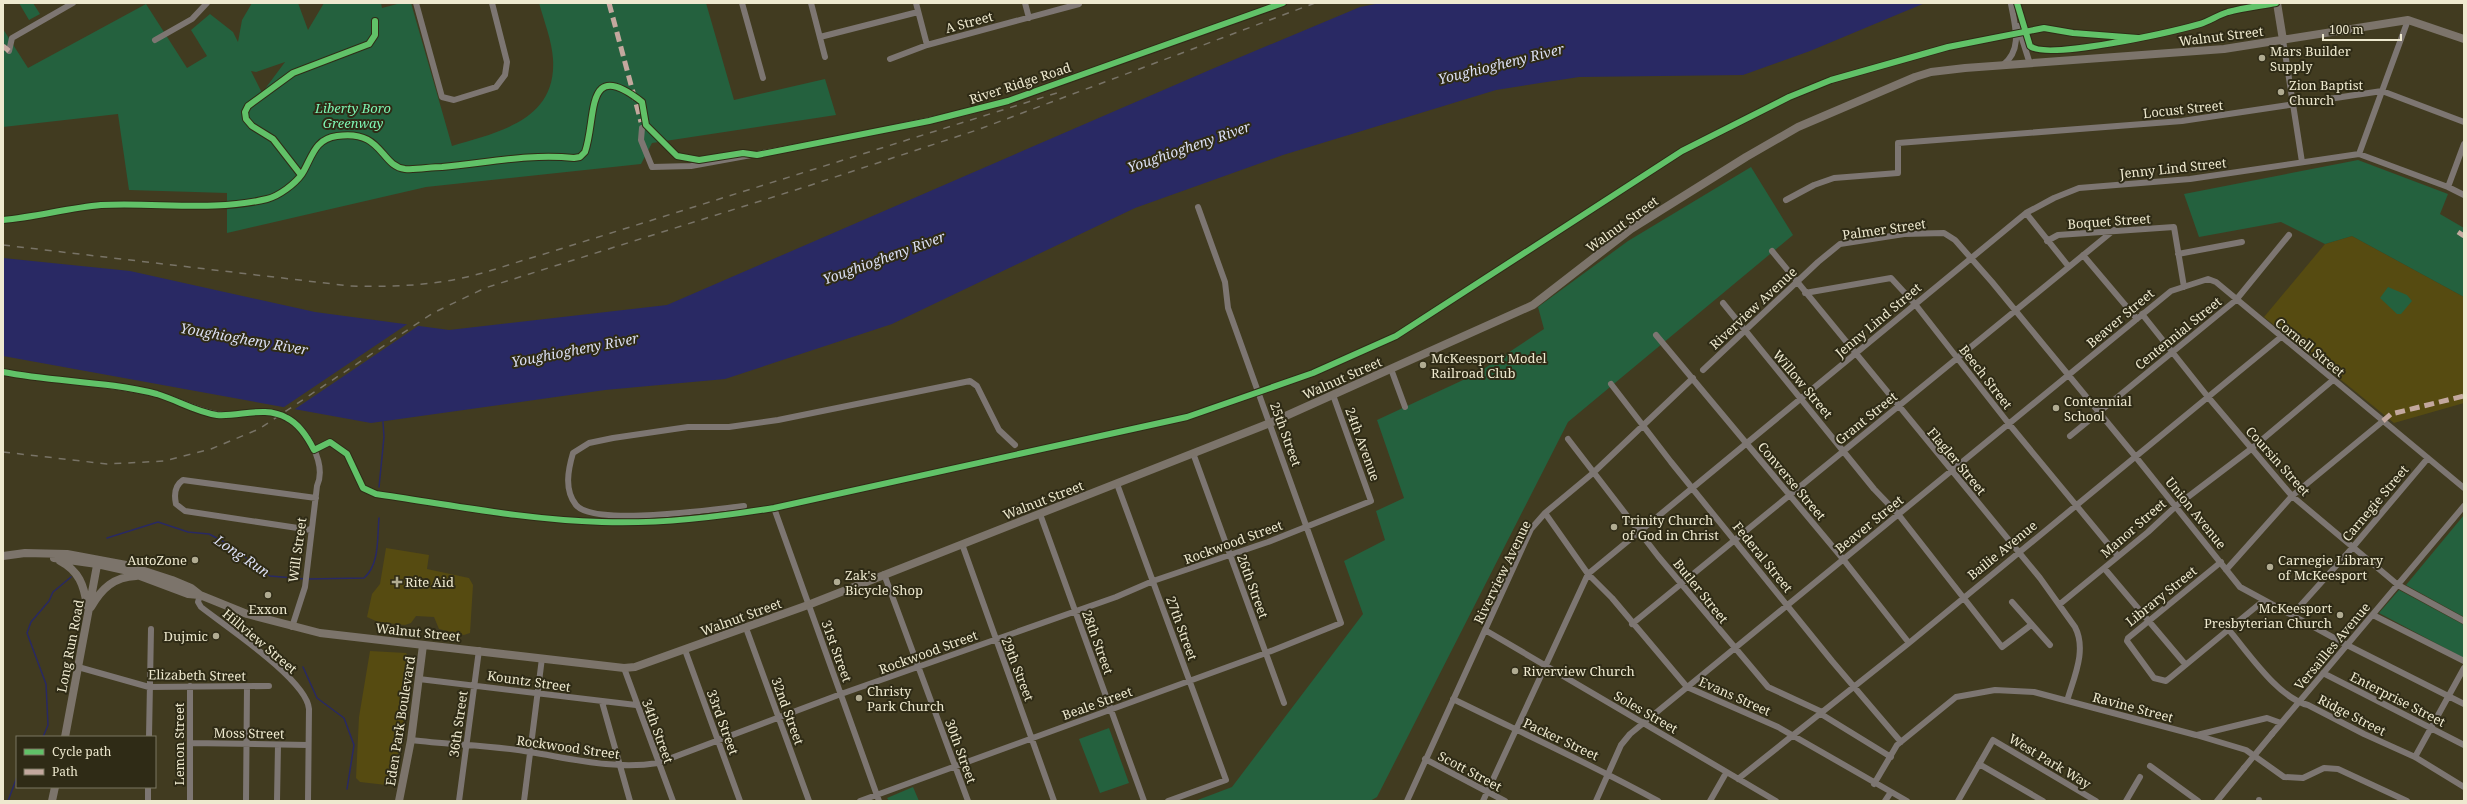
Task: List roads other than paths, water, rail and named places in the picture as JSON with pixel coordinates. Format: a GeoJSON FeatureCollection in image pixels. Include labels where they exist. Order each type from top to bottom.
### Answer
{"type":"FeatureCollection","features":[{"type":"Feature","properties":{"kind":"main road"},"geometry":{"type":"LineString","coordinates":[[2277,3],[2283,40]]}},
{"type":"Feature","properties":{"kind":"main road","name":"Walnut Street"},"geometry":{"type":"LineString","coordinates":[[3,556],[45,553],[98,561],[152,573],[191,588],[200,595],[247,614],[292,627],[335,635],[479,650],[624,668],[649,663],[808,605],[1270,423],[1533,305],[1631,229],[1798,126],[1915,77],[1946,70],[2181,53],[2283,40],[2408,20],[2464,39]]}},
{"type":"Feature","properties":{"kind":"main road"},"geometry":{"type":"LineString","coordinates":[[56,558],[70,566],[82,582],[88,613]]}},
{"type":"Feature","properties":{"kind":"main road","name":"Walnut Street"},"geometry":{"type":"LineString","coordinates":[[3,560],[56,558],[98,561],[188,594],[200,595]]}},
{"type":"Feature","properties":{"kind":"main road","name":"Long Run Road"},"geometry":{"type":"LineString","coordinates":[[65,736],[98,561]]}},
{"type":"Feature","properties":{"kind":"main road"},"geometry":{"type":"LineString","coordinates":[[88,613],[105,587],[114,580],[140,576]]}},
{"type":"Feature","properties":{"kind":"main road","name":"Eden Park Boulevard"},"geometry":{"type":"LineString","coordinates":[[399,801],[411,740],[423,644]]}},
{"type":"Feature","properties":{"kind":"main road"},"geometry":{"type":"LineString","coordinates":[[52,801],[55,788]]}},
{"type":"Feature","properties":{"kind":"street"},"geometry":{"type":"LineString","coordinates":[[8,52],[12,38],[73,3]]}},
{"type":"Feature","properties":{"kind":"street"},"geometry":{"type":"LineString","coordinates":[[155,40],[192,19],[207,3]]}},
{"type":"Feature","properties":{"kind":"street"},"geometry":{"type":"LineString","coordinates":[[416,3],[442,97],[454,100],[496,87],[505,75],[507,62],[492,3]]}},
{"type":"Feature","properties":{"kind":"street"},"geometry":{"type":"LineString","coordinates":[[742,3],[763,78]]}},
{"type":"Feature","properties":{"kind":"street"},"geometry":{"type":"LineString","coordinates":[[813,3],[825,57]]}},
{"type":"Feature","properties":{"kind":"street"},"geometry":{"type":"LineString","coordinates":[[916,3],[927,45]]}},
{"type":"Feature","properties":{"kind":"street"},"geometry":{"type":"LineString","coordinates":[[1025,3],[1029,18]]}},
{"type":"Feature","properties":{"kind":"street","name":"River Ridge Road"},"geometry":{"type":"LineString","coordinates":[[642,128],[641,140],[652,167],[691,166],[845,138],[929,121],[1008,101],[1283,3]]}},
{"type":"Feature","properties":{"kind":"street"},"geometry":{"type":"LineString","coordinates":[[2011,3],[2020,42],[2030,64]]}},
{"type":"Feature","properties":{"kind":"street","name":"A Street"},"geometry":{"type":"LineString","coordinates":[[890,59],[927,45],[1079,4]]}},
{"type":"Feature","properties":{"kind":"street"},"geometry":{"type":"LineString","coordinates":[[820,37],[918,12]]}},
{"type":"Feature","properties":{"kind":"street"},"geometry":{"type":"LineString","coordinates":[[2358,154],[2408,20]]}},
{"type":"Feature","properties":{"kind":"street"},"geometry":{"type":"LineString","coordinates":[[2283,40],[2302,162]]}},
{"type":"Feature","properties":{"kind":"street"},"geometry":{"type":"LineString","coordinates":[[2002,66],[2011,58],[2020,42]]}},
{"type":"Feature","properties":{"kind":"street"},"geometry":{"type":"LineString","coordinates":[[2382,91],[2464,122]]}},
{"type":"Feature","properties":{"kind":"street","name":"Locust Street"},"geometry":{"type":"LineString","coordinates":[[1786,200],[1814,185],[1834,178],[1898,173],[1898,143],[2182,122],[2382,91]]}},
{"type":"Feature","properties":{"kind":"street"},"geometry":{"type":"LineString","coordinates":[[2448,187],[2464,144]]}},
{"type":"Feature","properties":{"kind":"street","name":"Jenny Lind Street"},"geometry":{"type":"LineString","coordinates":[[1483,801],[1588,574],[1691,487],[1856,354],[1914,304],[1972,259],[2026,213],[2054,198],[2079,188],[2190,179],[2358,154],[2448,187],[2464,195]]}},
{"type":"Feature","properties":{"kind":"street","name":"25th Street"},"geometry":{"type":"LineString","coordinates":[[1198,207],[1225,282],[1228,308],[1341,623]]}},
{"type":"Feature","properties":{"kind":"street"},"geometry":{"type":"LineString","coordinates":[[2026,213],[2069,267]]}},
{"type":"Feature","properties":{"kind":"street","name":"Boquet Street"},"geometry":{"type":"LineString","coordinates":[[2047,241],[2058,235],[2114,230],[2174,228],[2178,254]]}},
{"type":"Feature","properties":{"kind":"street","name":"Grant Street"},"geometry":{"type":"LineString","coordinates":[[1632,624],[2114,230]]}},
{"type":"Feature","properties":{"kind":"street","name":"Palmer Street"},"geometry":{"type":"LineString","coordinates":[[1818,262],[1840,244],[1904,234],[1944,233],[1955,240],[1972,259]]}},
{"type":"Feature","properties":{"kind":"street","name":"Centennial Street"},"geometry":{"type":"LineString","coordinates":[[2070,436],[2236,300],[2289,235]]}},
{"type":"Feature","properties":{"kind":"street"},"geometry":{"type":"LineString","coordinates":[[2184,287],[2178,254],[2242,242]]}},
{"type":"Feature","properties":{"kind":"street","name":"Flagler Street"},"geometry":{"type":"LineString","coordinates":[[1772,251],[2060,604],[2075,627],[2080,641],[2080,654],[2067,700]]}},
{"type":"Feature","properties":{"kind":"street"},"geometry":{"type":"LineString","coordinates":[[2083,255],[2137,319]]}},
{"type":"Feature","properties":{"kind":"street","name":"Union Avenue"},"geometry":{"type":"LineString","coordinates":[[1972,259],[2176,506],[2240,587],[2347,646],[2464,704]]}},
{"type":"Feature","properties":{"kind":"street","name":"Riverview Avenue"},"geometry":{"type":"LineString","coordinates":[[1703,370],[1818,262]]}},
{"type":"Feature","properties":{"kind":"street","name":"Beech Street"},"geometry":{"type":"LineString","coordinates":[[1805,293],[1891,278],[1914,304],[2009,424],[2118,556]]}},
{"type":"Feature","properties":{"kind":"street","name":"Cornell Street"},"geometry":{"type":"LineString","coordinates":[[2184,287],[2208,280],[2216,282],[2464,488]]}},
{"type":"Feature","properties":{"kind":"street","name":"Beaver Street"},"geometry":{"type":"LineString","coordinates":[[1596,801],[1622,742],[1643,722],[1952,471],[2142,314],[2172,291],[2184,287]]}},
{"type":"Feature","properties":{"kind":"street","name":"Willow Street"},"geometry":{"type":"LineString","coordinates":[[1723,303],[1874,489],[1898,514],[2002,647],[2031,625]]}},
{"type":"Feature","properties":{"kind":"street","name":"Coursin Street"},"geometry":{"type":"LineString","coordinates":[[2142,314],[2251,449],[2292,496],[2398,585],[2464,621]]}},
{"type":"Feature","properties":{"kind":"street","name":"Converse Street"},"geometry":{"type":"LineString","coordinates":[[1656,335],[1746,442],[1788,495],[1843,559],[1908,643]]}},
{"type":"Feature","properties":{"kind":"street","name":"Bailie Avenue"},"geometry":{"type":"LineString","coordinates":[[1738,779],[1822,713],[2075,504],[2282,337]]}},
{"type":"Feature","properties":{"kind":"street"},"geometry":{"type":"LineString","coordinates":[[1391,369],[1405,407]]}},
{"type":"Feature","properties":{"kind":"street","name":"Will Street"},"geometry":{"type":"LineString","coordinates":[[3,372],[106,385],[157,394],[219,415],[252,412],[272,413],[287,418],[307,436],[314,450],[322,476],[316,498],[307,572],[292,627]]}},
{"type":"Feature","properties":{"kind":"street","name":"Riverview Avenue"},"geometry":{"type":"LineString","coordinates":[[1407,801],[1425,759],[1532,530],[1545,513],[1593,473],[1693,378]]}},
{"type":"Feature","properties":{"kind":"street","name":"Manor Street"},"geometry":{"type":"LineString","coordinates":[[2060,604],[2176,506],[2251,449],[2333,380]]}},
{"type":"Feature","properties":{"kind":"street"},"geometry":{"type":"LineString","coordinates":[[744,506],[679,514],[600,516],[585,512],[577,506],[569,492],[568,468],[573,453],[589,443],[688,427],[730,427],[778,420],[970,381],[977,386],[999,430],[1015,444]]}},
{"type":"Feature","properties":{"kind":"street","name":"Federal Street"},"geometry":{"type":"LineString","coordinates":[[1612,384],[1691,487],[1788,604],[1853,686],[1901,742]]}},
{"type":"Feature","properties":{"kind":"street","name":"24th Avenue"},"geometry":{"type":"LineString","coordinates":[[1333,395],[1371,501]]}},
{"type":"Feature","properties":{"kind":"street"},"geometry":{"type":"LineString","coordinates":[[2226,570],[2292,496],[2383,421]]}},
{"type":"Feature","properties":{"kind":"street","name":"Butler Street"},"geometry":{"type":"LineString","coordinates":[[1568,439],[1593,473],[1733,648],[1768,686],[1822,713],[1890,757]]}},
{"type":"Feature","properties":{"kind":"street","name":"26th Street"},"geometry":{"type":"LineString","coordinates":[[1193,453],[1284,703]]}},
{"type":"Feature","properties":{"kind":"street","name":"Carnegie Street"},"geometry":{"type":"LineString","coordinates":[[2292,615],[2353,547],[2428,458]]}},
{"type":"Feature","properties":{"kind":"street"},"geometry":{"type":"LineString","coordinates":[[311,530],[185,511],[176,504],[174,497],[176,486],[183,480],[316,498]]}},
{"type":"Feature","properties":{"kind":"street","name":"27th Street"},"geometry":{"type":"LineString","coordinates":[[1116,484],[1226,780],[1168,801]]}},
{"type":"Feature","properties":{"kind":"street","name":"Rockwood Street"},"geometry":{"type":"LineString","coordinates":[[411,740],[529,752],[573,761],[638,766],[658,763],[841,694],[919,668],[1153,581],[1230,556],[1371,501]]}},
{"type":"Feature","properties":{"kind":"street","name":"Versailles Avenue"},"geometry":{"type":"LineString","coordinates":[[2217,801],[2464,506]]}},
{"type":"Feature","properties":{"kind":"street","name":"31st Street"},"geometry":{"type":"LineString","coordinates":[[774,508],[878,798]]}},
{"type":"Feature","properties":{"kind":"street","name":"Evans Street"},"geometry":{"type":"LineString","coordinates":[[1545,513],[1588,574],[1612,598],[1632,624],[1686,687],[1793,735],[1874,784],[1907,801]]}},
{"type":"Feature","properties":{"kind":"street","name":"28th Street"},"geometry":{"type":"LineString","coordinates":[[1040,514],[1144,801]]}},
{"type":"Feature","properties":{"kind":"street","name":"29th Street"},"geometry":{"type":"LineString","coordinates":[[962,544],[995,640],[1033,738],[1054,801]]}},
{"type":"Feature","properties":{"kind":"street","name":"Library Street"},"geometry":{"type":"LineString","coordinates":[[2185,664],[2166,681],[2154,678],[2127,641],[2221,562]]}},
{"type":"Feature","properties":{"kind":"street"},"geometry":{"type":"LineString","coordinates":[[2104,568],[2185,664],[2263,601]]}},
{"type":"Feature","properties":{"kind":"street","name":"30th Street"},"geometry":{"type":"LineString","coordinates":[[884,574],[968,801]]}},
{"type":"Feature","properties":{"kind":"street","name":"Hillview Street"},"geometry":{"type":"LineString","coordinates":[[200,595],[198,602],[201,607],[272,662],[302,691],[308,703],[308,801]]}},
{"type":"Feature","properties":{"kind":"street"},"geometry":{"type":"LineString","coordinates":[[2012,602],[2050,645]]}},
{"type":"Feature","properties":{"kind":"street"},"geometry":{"type":"LineString","coordinates":[[2373,614],[2464,661]]}},
{"type":"Feature","properties":{"kind":"street","name":"Beale Street"},"geometry":{"type":"LineString","coordinates":[[860,801],[878,798],[955,766],[1266,653],[1341,623]]}},
{"type":"Feature","properties":{"kind":"street","name":"32nd Street"},"geometry":{"type":"LineString","coordinates":[[746,628],[809,801]]}},
{"type":"Feature","properties":{"kind":"street"},"geometry":{"type":"LineString","coordinates":[[149,736],[151,629]]}},
{"type":"Feature","properties":{"kind":"street","name":"Ridge Street"},"geometry":{"type":"LineString","coordinates":[[2228,629],[2282,691],[2298,703],[2308,705],[2364,734],[2415,757],[2464,787]]}},
{"type":"Feature","properties":{"kind":"street","name":"Soles Street"},"geometry":{"type":"LineString","coordinates":[[1485,630],[1545,667],[1643,722],[1726,773],[1776,801]]}},
{"type":"Feature","properties":{"kind":"street","name":"36th Street"},"geometry":{"type":"LineString","coordinates":[[459,801],[479,650]]}},
{"type":"Feature","properties":{"kind":"street","name":"33rd Street"},"geometry":{"type":"LineString","coordinates":[[685,650],[740,801]]}},
{"type":"Feature","properties":{"kind":"street"},"geometry":{"type":"LineString","coordinates":[[524,801],[542,658]]}},
{"type":"Feature","properties":{"kind":"street","name":"Elizabeth Street"},"geometry":{"type":"LineString","coordinates":[[78,667],[149,687],[269,686]]}},
{"type":"Feature","properties":{"kind":"street","name":"34th Street"},"geometry":{"type":"LineString","coordinates":[[624,668],[636,705],[673,801]]}},
{"type":"Feature","properties":{"kind":"street"},"geometry":{"type":"LineString","coordinates":[[2415,757],[2464,668]]}},
{"type":"Feature","properties":{"kind":"street","name":"Enterprise Street"},"geometry":{"type":"LineString","coordinates":[[2323,673],[2464,745]]}},
{"type":"Feature","properties":{"kind":"street","name":"Kountz Street"},"geometry":{"type":"LineString","coordinates":[[419,679],[474,684],[602,702],[636,705]]}},
{"type":"Feature","properties":{"kind":"street","name":"Lemon Street"},"geometry":{"type":"LineString","coordinates":[[190,686],[190,801]]}},
{"type":"Feature","properties":{"kind":"street"},"geometry":{"type":"LineString","coordinates":[[246,801],[247,687]]}},
{"type":"Feature","properties":{"kind":"street","name":"Ravine Street"},"geometry":{"type":"LineString","coordinates":[[1874,784],[1901,742],[1956,696],[1995,690],[2034,692],[2196,735],[2246,750],[2284,777],[2302,778],[2324,768],[2338,768],[2407,801]]}},
{"type":"Feature","properties":{"kind":"street","name":"Packer Street"},"geometry":{"type":"LineString","coordinates":[[1453,699],[1516,731],[1608,773],[1658,801]]}},
{"type":"Feature","properties":{"kind":"street"},"geometry":{"type":"LineString","coordinates":[[602,702],[630,801]]}},
{"type":"Feature","properties":{"kind":"street"},"geometry":{"type":"LineString","coordinates":[[2196,735],[2267,718],[2281,724]]}},
{"type":"Feature","properties":{"kind":"street","name":"West Park Way"},"geometry":{"type":"LineString","coordinates":[[1979,764],[1993,740],[2096,801]]}},
{"type":"Feature","properties":{"kind":"street","name":"Moss Street"},"geometry":{"type":"LineString","coordinates":[[190,743],[308,745]]}},
{"type":"Feature","properties":{"kind":"street"},"geometry":{"type":"LineString","coordinates":[[277,801],[278,744]]}},
{"type":"Feature","properties":{"kind":"street","name":"Scott Street"},"geometry":{"type":"LineString","coordinates":[[1425,759],[1505,801]]}},
{"type":"Feature","properties":{"kind":"street"},"geometry":{"type":"LineString","coordinates":[[1958,801],[1979,764],[2043,801]]}},
{"type":"Feature","properties":{"kind":"street"},"geometry":{"type":"LineString","coordinates":[[2150,766],[2198,801]]}},
{"type":"Feature","properties":{"kind":"street"},"geometry":{"type":"LineString","coordinates":[[1710,801],[1726,773]]}},
{"type":"Feature","properties":{"kind":"street"},"geometry":{"type":"LineString","coordinates":[[2126,801],[2140,777]]}},
{"type":"Feature","properties":{"kind":"street"},"geometry":{"type":"LineString","coordinates":[[148,788],[148,801]]}},
{"type":"Feature","properties":{"kind":"street"},"geometry":{"type":"LineString","coordinates":[[1885,801],[1891,792]]}},
{"type":"Feature","properties":{"kind":"water","name":"Youghiogheny River"},"geometry":{"type":"Polygon","coordinates":[[[1381,3],[1925,3],[1810,51],[1743,75],[1579,77],[1496,90],[1283,155],[1135,208],[892,324],[725,379],[605,390],[371,423],[3,356],[3,258],[130,271],[315,312],[449,330],[667,305],[1212,69],[1360,7],[1381,3]]]}},
{"type":"Feature","properties":{"kind":"waterway","name":"Long Run"},"geometry":{"type":"LineString","coordinates":[[379,487],[384,437],[383,422]]}},
{"type":"Feature","properties":{"kind":"waterway","name":"Long Run"},"geometry":{"type":"LineString","coordinates":[[308,579],[364,578],[373,566],[377,550],[379,518]]}},
{"type":"Feature","properties":{"kind":"waterway","name":"Long Run"},"geometry":{"type":"LineString","coordinates":[[107,538],[158,522],[188,532],[209,534],[228,544],[270,576],[305,579]]}},
{"type":"Feature","properties":{"kind":"waterway","name":"Long Run"},"geometry":{"type":"LineString","coordinates":[[43,736],[48,725],[46,684],[27,633],[31,622],[49,601],[53,592],[71,577]]}},
{"type":"Feature","properties":{"kind":"waterway"},"geometry":{"type":"LineString","coordinates":[[303,667],[317,698],[344,718],[354,745],[347,789]]}},
{"type":"Feature","properties":{"kind":"waterway","name":"Long Run"},"geometry":{"type":"LineString","coordinates":[[8,801],[16,780]]}},
{"type":"Feature","properties":{"kind":"railway"},"geometry":{"type":"LineString","coordinates":[[3,452],[107,464],[164,461],[211,449],[259,429],[433,313],[485,288],[808,186],[977,130],[1315,3]]}},
{"type":"Feature","properties":{"kind":"railway"},"geometry":{"type":"LineString","coordinates":[[3,245],[350,286],[394,286],[452,280],[495,269],[1063,91]]}},
{"type":"Feature","properties":{"kind":"place","name":"Mars Builder Supply"},"geometry":{"type":"Point","coordinates":[2262,58]}},
{"type":"Feature","properties":{"kind":"place","name":"Zion Baptist Church"},"geometry":{"type":"Point","coordinates":[2281,92]}},
{"type":"Feature","properties":{"kind":"place","name":"McKeesport Model Railroad Club"},"geometry":{"type":"Point","coordinates":[1423,365]}},
{"type":"Feature","properties":{"kind":"place","name":"Contennial School"},"geometry":{"type":"Point","coordinates":[2056,408]}},
{"type":"Feature","properties":{"kind":"place","name":"Trinity Church of God in Christ"},"geometry":{"type":"Point","coordinates":[1614,527]}},
{"type":"Feature","properties":{"kind":"place","name":"AutoZone"},"geometry":{"type":"Point","coordinates":[195,560]}},
{"type":"Feature","properties":{"kind":"place","name":"Carnegie Library of McKeesport"},"geometry":{"type":"Point","coordinates":[2270,567]}},
{"type":"Feature","properties":{"kind":"place","name":"Rite Aid"},"geometry":{"type":"Point","coordinates":[397,582]}},
{"type":"Feature","properties":{"kind":"place","name":"Zak's Bicycle Shop"},"geometry":{"type":"Point","coordinates":[837,582]}},
{"type":"Feature","properties":{"kind":"place","name":"Exxon"},"geometry":{"type":"Point","coordinates":[268,595]}},
{"type":"Feature","properties":{"kind":"place","name":"McKeesport Presbyterian Church"},"geometry":{"type":"Point","coordinates":[2340,615]}},
{"type":"Feature","properties":{"kind":"place","name":"Dujmic"},"geometry":{"type":"Point","coordinates":[216,636]}},
{"type":"Feature","properties":{"kind":"place","name":"Riverview Church"},"geometry":{"type":"Point","coordinates":[1515,671]}},
{"type":"Feature","properties":{"kind":"place","name":"Christy Park Church"},"geometry":{"type":"Point","coordinates":[859,698]}},
{"type":"Feature","properties":{"kind":"park label","name":"Liberty Boro Greenway"},"geometry":{"type":"Point","coordinates":[353,116]}}]}
